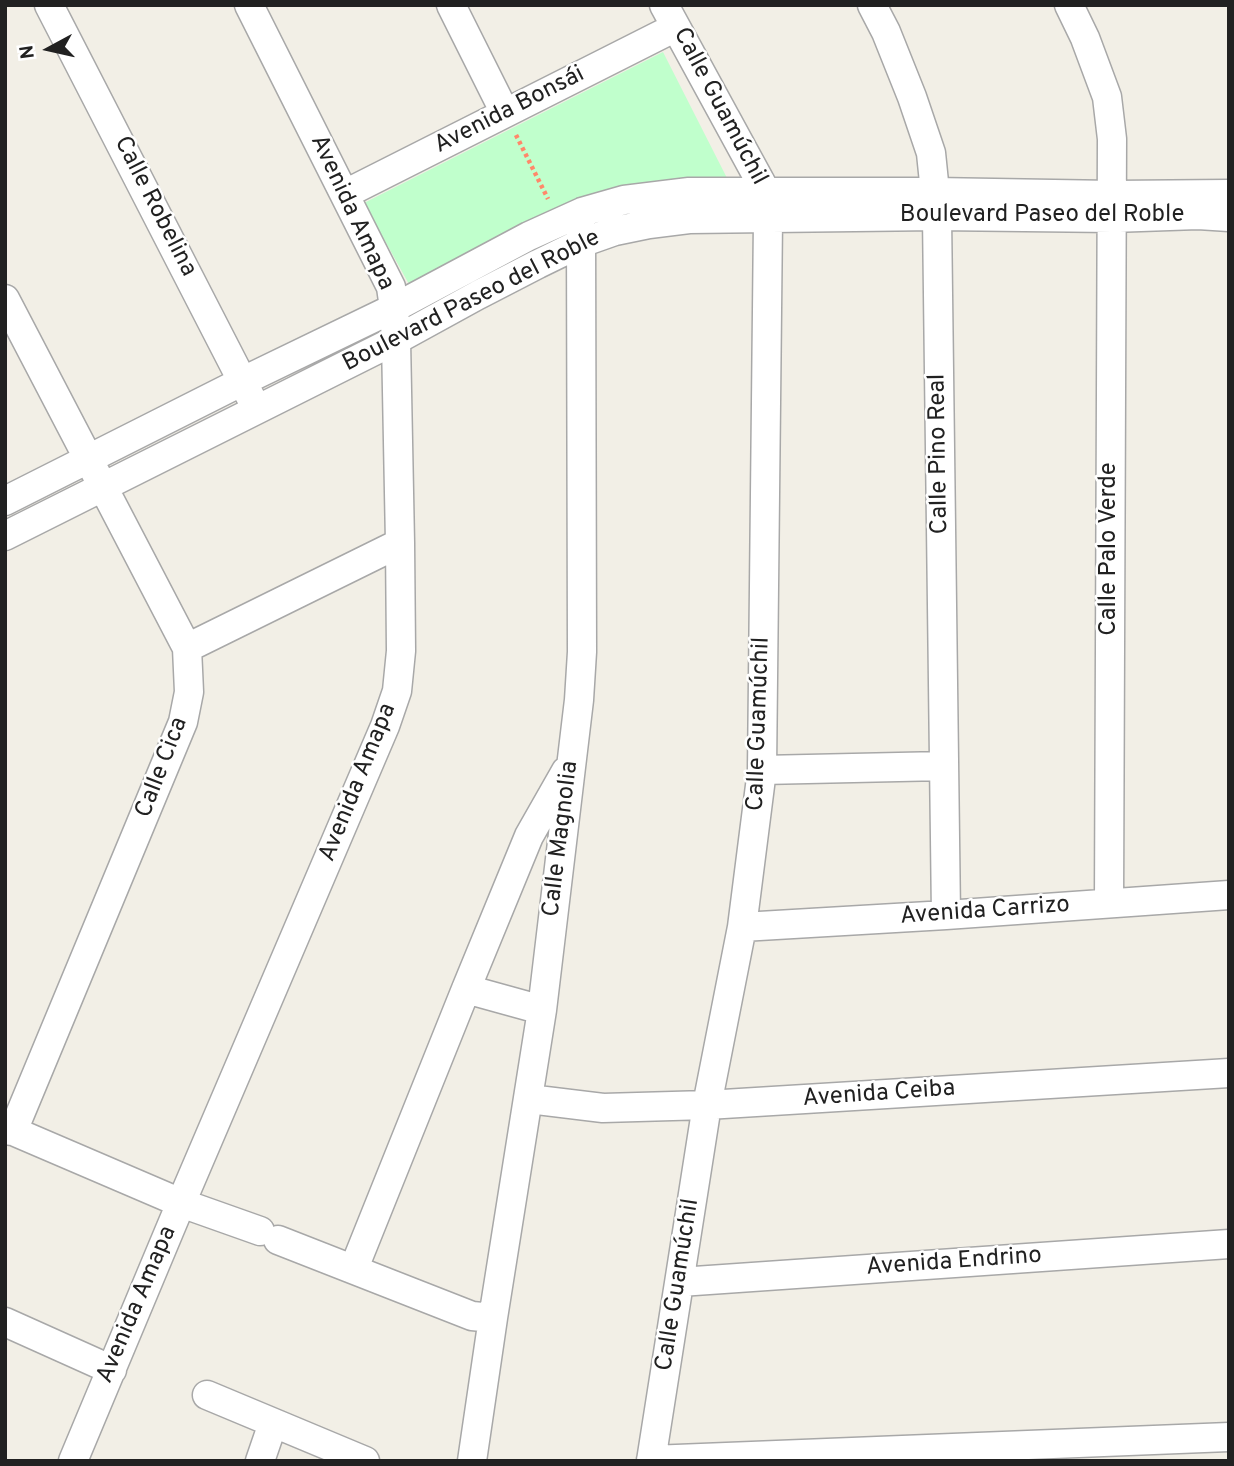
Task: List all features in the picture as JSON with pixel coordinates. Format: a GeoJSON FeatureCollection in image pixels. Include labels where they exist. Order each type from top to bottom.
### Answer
{"type":"FeatureCollection","features":[{"type":"Feature","properties":{"kind":"street","name":"Calle Robelina"},"geometry":{"type":"LineString","coordinates":[[49,5],[257,410]]}},
{"type":"Feature","properties":{"kind":"street","name":"Avenida Amapa"},"geometry":{"type":"LineString","coordinates":[[73,1461],[385,726],[397,691],[401,651],[400,542],[396,340],[391,287],[249,5]]}},
{"type":"Feature","properties":{"kind":"street"},"geometry":{"type":"LineString","coordinates":[[451,5],[505,113]]}},
{"type":"Feature","properties":{"kind":"street","name":"Calle Pino Real"},"geometry":{"type":"LineString","coordinates":[[872,5],[912,97],[931,153],[936,204],[946,915]]}},
{"type":"Feature","properties":{"kind":"street","name":"Calle Palo Verde"},"geometry":{"type":"LineString","coordinates":[[1069,5],[1085,38],[1107,97],[1112,139],[1109,903]]}},
{"type":"Feature","properties":{"kind":"street","name":"Avenida Bonsái"},"geometry":{"type":"LineString","coordinates":[[345,194],[505,113],[670,16]]}},
{"type":"Feature","properties":{"kind":"street","name":"Calle Guamúchil"},"geometry":{"type":"LineString","coordinates":[[651,1460],[707,1105],[742,927],[762,769],[767,205],[670,16]]}},
{"type":"Feature","properties":{"kind":"street","name":"Boulevard Paseo del Roble"},"geometry":{"type":"LineString","coordinates":[[5,501],[394,308],[529,236],[571,217],[624,200],[689,192],[767,205],[1112,206],[1229,217]]}},
{"type":"Feature","properties":{"kind":"street","name":"Boulevard Paseo del Roble"},"geometry":{"type":"LineString","coordinates":[[1112,206],[1229,194]]}},
{"type":"Feature","properties":{"kind":"street","name":"Boulevard Paseo del Roble"},"geometry":{"type":"LineString","coordinates":[[5,536],[396,340],[581,243],[615,231],[649,224],[767,205]]}},
{"type":"Feature","properties":{"kind":"street","name":"Calle Magnolia"},"geometry":{"type":"LineString","coordinates":[[472,1461],[542,1010],[579,700],[582,652],[581,243],[571,217]]}},
{"type":"Feature","properties":{"kind":"street","name":"Calle Cica"},"geometry":{"type":"LineString","coordinates":[[5,299],[187,648],[189,692],[183,722],[9,1131]]}},
{"type":"Feature","properties":{"kind":"street"},"geometry":{"type":"LineString","coordinates":[[187,648],[400,542]]}},
{"type":"Feature","properties":{"kind":"street"},"geometry":{"type":"LineString","coordinates":[[354,1268],[529,836],[572,759]]}},
{"type":"Feature","properties":{"kind":"street"},"geometry":{"type":"LineString","coordinates":[[762,769],[944,766]]}},
{"type":"Feature","properties":{"kind":"street","name":"Avenida Carrizo"},"geometry":{"type":"LineString","coordinates":[[742,927],[1229,895]]}},
{"type":"Feature","properties":{"kind":"street"},"geometry":{"type":"LineString","coordinates":[[466,989],[542,1010]]}},
{"type":"Feature","properties":{"kind":"street","name":"Avenida Ceiba"},"geometry":{"type":"LineString","coordinates":[[529,1099],[603,1108],[707,1105],[1229,1073]]}},
{"type":"Feature","properties":{"kind":"street"},"geometry":{"type":"LineString","coordinates":[[9,1131],[181,1203],[472,1316],[493,1318]]}},
{"type":"Feature","properties":{"kind":"street","name":"Avenida Endrino"},"geometry":{"type":"LineString","coordinates":[[680,1282],[1229,1244]]}},
{"type":"Feature","properties":{"kind":"street"},"geometry":{"type":"LineString","coordinates":[[5,1322],[112,1370]]}},
{"type":"Feature","properties":{"kind":"street"},"geometry":{"type":"LineString","coordinates":[[207,1395],[365,1461]]}},
{"type":"Feature","properties":{"kind":"street"},"geometry":{"type":"LineString","coordinates":[[260,1461],[273,1423]]}},
{"type":"Feature","properties":{"kind":"street"},"geometry":{"type":"LineString","coordinates":[[651,1460],[1229,1437]]}},
{"type":"Feature","properties":{"kind":"path"},"geometry":{"type":"LineString","coordinates":[[505,113],[571,217]]}},
{"type":"Feature","properties":{"kind":"green space"},"geometry":{"type":"Polygon","coordinates":[[[663,52],[728,180],[612,200],[410,286],[364,203],[663,52]]]}}]}
